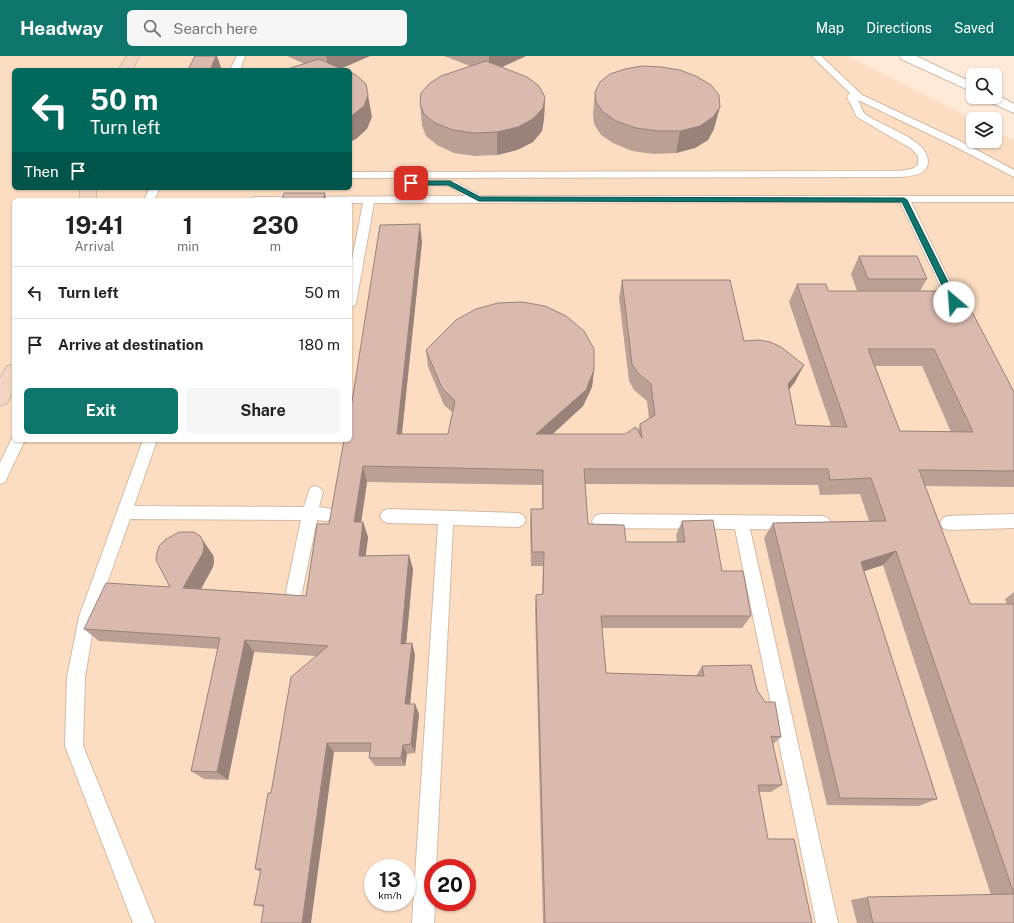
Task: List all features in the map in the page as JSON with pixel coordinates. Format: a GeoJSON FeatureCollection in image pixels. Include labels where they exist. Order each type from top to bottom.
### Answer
{"type":"FeatureCollection","features":[{"type":"Feature","properties":{"kind":"main road"},"geometry":{"type":"LineString","coordinates":[[126,68],[133,56]]}},
{"type":"Feature","properties":{"kind":"main road"},"geometry":{"type":"LineString","coordinates":[[0,398],[12,374]]}},
{"type":"Feature","properties":{"kind":"street"},"geometry":{"type":"LineString","coordinates":[[906,56],[966,85]]}},
{"type":"Feature","properties":{"kind":"street"},"geometry":{"type":"LineString","coordinates":[[1002,103],[1014,109]]}},
{"type":"Feature","properties":{"kind":"lane"},"geometry":{"type":"LineString","coordinates":[[236,68],[241,56]]}},
{"type":"Feature","properties":{"kind":"lane"},"geometry":{"type":"LineString","coordinates":[[816,56],[859,97],[956,143],[1014,174]]}},
{"type":"Feature","properties":{"kind":"lane"},"geometry":{"type":"LineString","coordinates":[[832,82],[846,84]]}},
{"type":"Feature","properties":{"kind":"lane"},"geometry":{"type":"LineString","coordinates":[[352,175],[899,174],[915,172],[922,166],[923,156],[916,147],[860,115],[852,97],[855,93]]}},
{"type":"Feature","properties":{"kind":"lane"},"geometry":{"type":"LineString","coordinates":[[352,182],[450,183],[479,199]]}},
{"type":"Feature","properties":{"kind":"lane"},"geometry":{"type":"LineString","coordinates":[[352,199],[1014,199]]}},
{"type":"Feature","properties":{"kind":"lane"},"geometry":{"type":"LineString","coordinates":[[352,292],[369,199]]}},
{"type":"Feature","properties":{"kind":"lane"},"geometry":{"type":"LineString","coordinates":[[904,200],[954,302],[931,302]]}},
{"type":"Feature","properties":{"kind":"lane"},"geometry":{"type":"LineString","coordinates":[[0,478],[17,442]]}},
{"type":"Feature","properties":{"kind":"lane"},"geometry":{"type":"LineString","coordinates":[[144,923],[74,746],[76,677],[87,617],[149,442]]}},
{"type":"Feature","properties":{"kind":"lane"},"geometry":{"type":"LineString","coordinates":[[294,592],[315,492]]}},
{"type":"Feature","properties":{"kind":"lane"},"geometry":{"type":"LineString","coordinates":[[124,512],[326,514]]}},
{"type":"Feature","properties":{"kind":"lane"},"geometry":{"type":"LineString","coordinates":[[388,516],[518,520]]}},
{"type":"Feature","properties":{"kind":"lane"},"geometry":{"type":"LineString","coordinates":[[423,923],[446,518]]}},
{"type":"Feature","properties":{"kind":"lane"},"geometry":{"type":"LineString","coordinates":[[600,521],[836,523]]}},
{"type":"Feature","properties":{"kind":"lane"},"geometry":{"type":"LineString","coordinates":[[948,523],[1014,521]]}},
{"type":"Feature","properties":{"kind":"lane"},"geometry":{"type":"LineString","coordinates":[[741,522],[827,923]]}},
{"type":"Feature","properties":{"kind":"shaded area"},"geometry":{"type":"Polygon","coordinates":[[[0,56],[848,56],[966,115],[966,148],[1002,148],[1002,134],[1014,140],[1014,923],[0,923],[0,56]]]}},
{"type":"Feature","properties":{"kind":"building"},"geometry":{"type":"Polygon","coordinates":[[[195,56],[216,56],[211,68],[189,68],[195,56]]]}},
{"type":"Feature","properties":{"kind":"building"},"geometry":{"type":"Polygon","coordinates":[[[319,59],[339,68],[290,68],[319,59]]]}},
{"type":"Feature","properties":{"kind":"building"},"geometry":{"type":"Polygon","coordinates":[[[486,61],[527,77],[539,86],[545,97],[543,108],[533,119],[518,127],[497,132],[474,133],[453,130],[435,123],[424,114],[420,104],[421,93],[429,84],[441,76],[486,61]]]}},
{"type":"Feature","properties":{"kind":"building"},"geometry":{"type":"Polygon","coordinates":[[[642,66],[680,70],[696,76],[711,85],[719,95],[720,107],[713,117],[700,126],[680,131],[658,131],[636,128],[616,121],[603,112],[596,102],[595,92],[600,82],[610,74],[625,69],[642,66]]]}},
{"type":"Feature","properties":{"kind":"building"},"geometry":{"type":"Polygon","coordinates":[[[352,73],[366,84],[368,95],[364,106],[352,115],[352,73]]]}},
{"type":"Feature","properties":{"kind":"building"},"geometry":{"type":"Polygon","coordinates":[[[284,193],[325,193],[324,198],[283,198],[284,193]]]}},
{"type":"Feature","properties":{"kind":"building"},"geometry":{"type":"Polygon","coordinates":[[[420,224],[397,434],[448,434],[455,401],[442,388],[426,350],[456,320],[476,309],[498,303],[522,302],[545,306],[566,316],[584,331],[594,349],[594,370],[586,390],[536,434],[625,434],[636,427],[642,438],[640,424],[655,415],[651,384],[638,373],[632,364],[622,280],[730,280],[744,341],[759,340],[770,342],[781,347],[804,365],[788,384],[796,425],[847,427],[797,284],[826,284],[828,291],[961,291],[1014,392],[1014,471],[919,470],[970,604],[1014,604],[1014,894],[896,551],[861,562],[937,799],[840,798],[773,523],[886,521],[871,478],[830,480],[828,469],[584,469],[588,524],[624,525],[626,542],[685,542],[682,521],[713,520],[722,571],[743,571],[751,616],[601,616],[606,673],[704,676],[702,666],[751,665],[757,690],[765,702],[775,702],[781,737],[771,736],[782,785],[758,785],[768,839],[794,839],[812,923],[545,923],[536,595],[543,594],[544,552],[532,552],[531,509],[543,509],[543,470],[363,466],[354,522],[363,522],[359,556],[409,555],[401,644],[412,643],[405,704],[415,704],[411,744],[403,745],[401,758],[369,758],[371,743],[327,743],[302,923],[261,923],[264,905],[254,905],[261,869],[255,869],[268,793],[271,793],[291,677],[328,646],[245,640],[217,772],[191,771],[220,638],[84,629],[106,583],[170,587],[156,560],[157,553],[159,546],[165,540],[179,532],[194,532],[200,536],[204,547],[203,553],[183,588],[306,596],[317,524],[329,524],[344,442],[352,442],[352,401],[380,225],[420,224]],[[868,349],[900,431],[973,432],[934,349],[868,349]]]}},
{"type":"Feature","properties":{"kind":"building"},"geometry":{"type":"Polygon","coordinates":[[[859,256],[917,256],[927,279],[868,279],[859,256]]]}},
{"type":"Feature","properties":{"kind":"building"},"geometry":{"type":"Polygon","coordinates":[[[1014,894],[1014,923],[873,923],[867,897],[1014,894]]]}},
{"type":"Feature","properties":{"kind":"route"},"geometry":{"type":"LineString","coordinates":[[411,183],[450,183],[479,199],[904,200],[954,302]]}}]}
